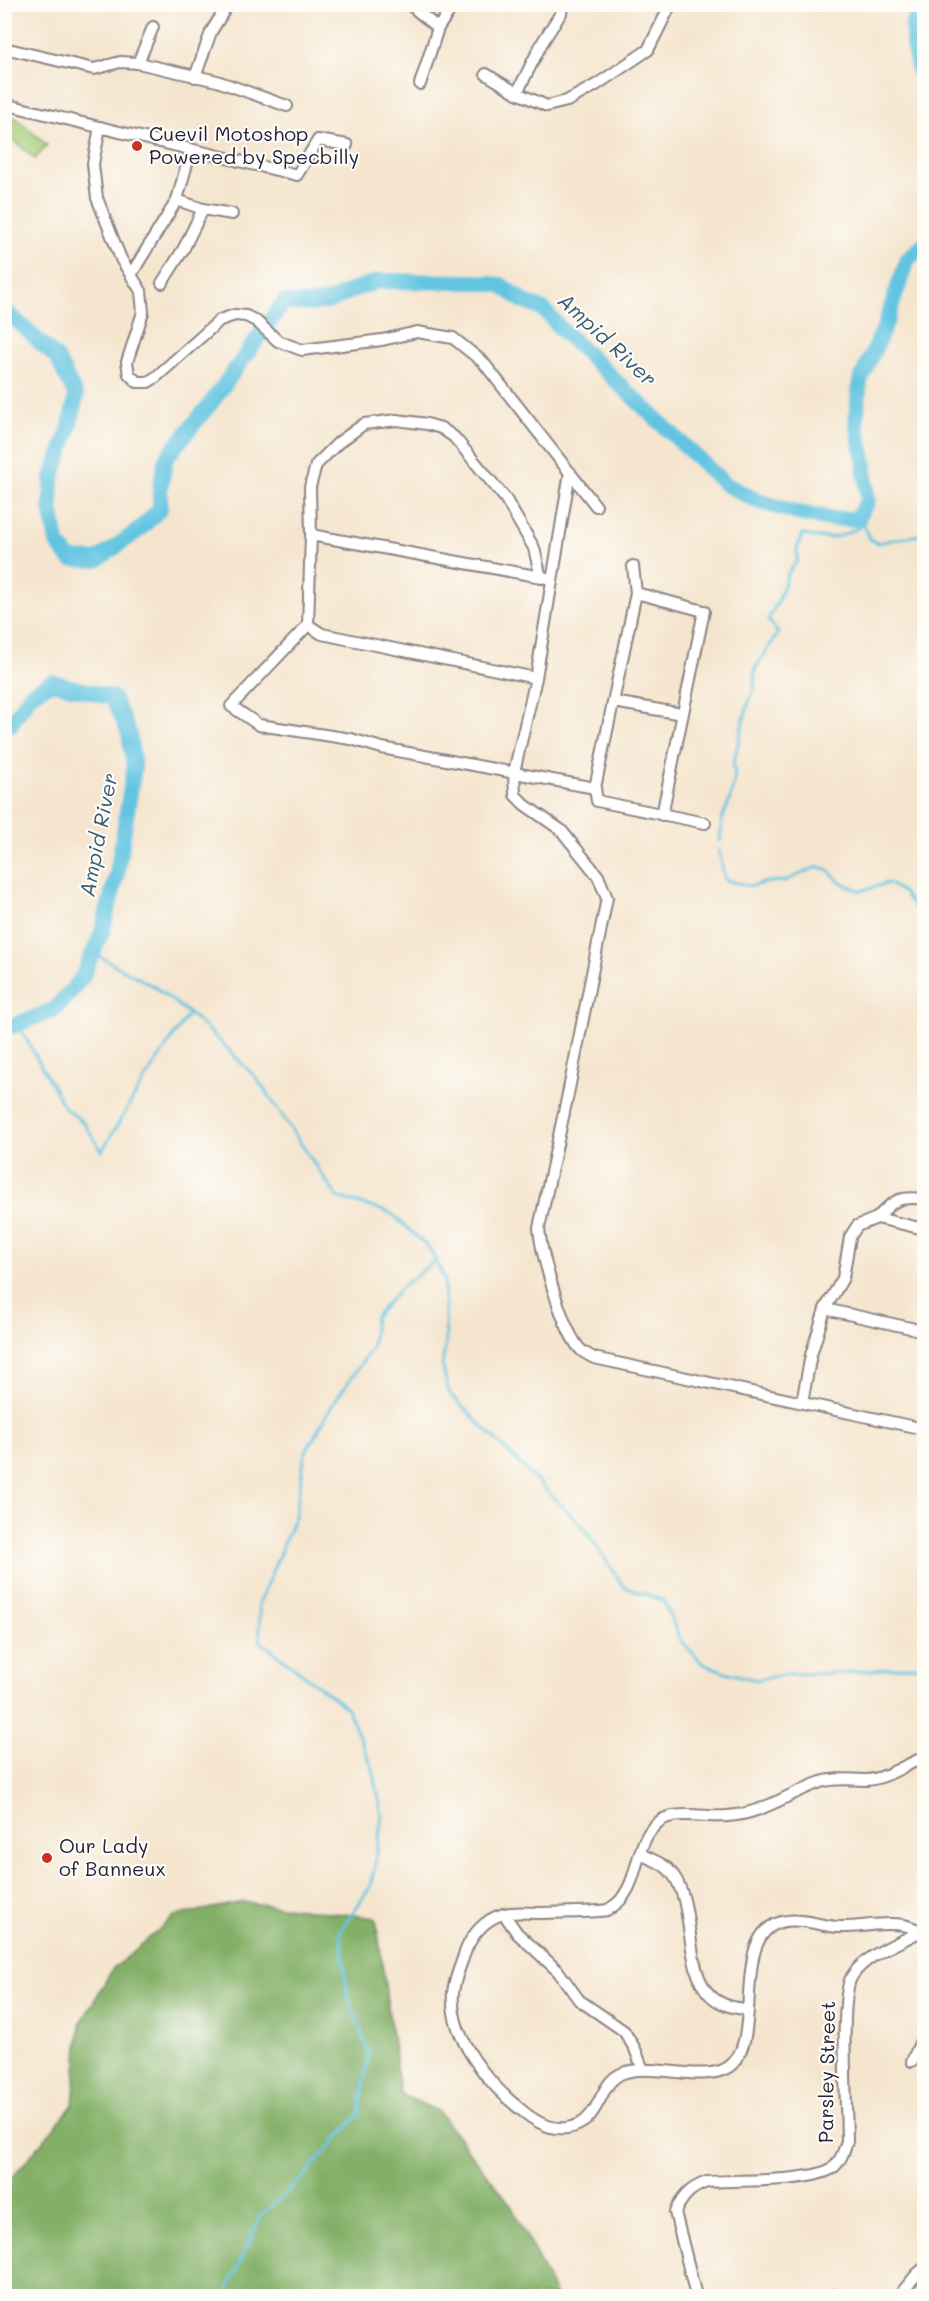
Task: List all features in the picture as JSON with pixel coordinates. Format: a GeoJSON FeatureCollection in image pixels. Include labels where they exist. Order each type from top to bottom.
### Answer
{"type":"FeatureCollection","features":[{"type":"Feature","properties":{"kind":"street"},"geometry":{"type":"LineString","coordinates":[[195,76],[211,32],[228,4]]}},
{"type":"Feature","properties":{"kind":"street"},"geometry":{"type":"LineString","coordinates":[[409,4],[438,28]]}},
{"type":"Feature","properties":{"kind":"street"},"geometry":{"type":"LineString","coordinates":[[420,84],[438,28],[454,4]]}},
{"type":"Feature","properties":{"kind":"street"},"geometry":{"type":"LineString","coordinates":[[486,74],[517,93],[547,106],[567,101],[596,85],[648,50],[671,4]]}},
{"type":"Feature","properties":{"kind":"street"},"geometry":{"type":"LineString","coordinates":[[517,93],[564,5]]}},
{"type":"Feature","properties":{"kind":"street"},"geometry":{"type":"LineString","coordinates":[[138,63],[153,27]]}},
{"type":"Feature","properties":{"kind":"street"},"geometry":{"type":"LineString","coordinates":[[4,48],[94,69],[120,62],[138,63],[217,81],[287,106]]}},
{"type":"Feature","properties":{"kind":"street"},"geometry":{"type":"LineString","coordinates":[[4,104],[297,175],[318,140],[348,145]]}},
{"type":"Feature","properties":{"kind":"street"},"geometry":{"type":"LineString","coordinates":[[100,127],[93,164],[98,198],[121,259],[132,273],[141,291],[142,312],[127,362],[129,374],[137,382],[148,382],[156,377],[220,320],[235,315],[246,316],[256,321],[278,340],[302,350],[382,340],[417,332],[453,338],[483,362],[596,506]]}},
{"type":"Feature","properties":{"kind":"street"},"geometry":{"type":"LineString","coordinates":[[132,273],[177,200],[191,149]]}},
{"type":"Feature","properties":{"kind":"street"},"geometry":{"type":"LineString","coordinates":[[177,200],[203,209],[232,214]]}},
{"type":"Feature","properties":{"kind":"street"},"geometry":{"type":"LineString","coordinates":[[162,283],[187,242],[203,209]]}},
{"type":"Feature","properties":{"kind":"street"},"geometry":{"type":"LineString","coordinates":[[541,578],[534,548],[505,498],[454,437],[441,428],[427,424],[397,420],[364,424],[338,442],[316,465],[310,487],[308,625],[231,706],[259,725],[351,739],[382,748],[595,788]]}},
{"type":"Feature","properties":{"kind":"street"},"geometry":{"type":"LineString","coordinates":[[570,472],[536,678],[514,772],[515,795],[525,805],[561,830],[598,876],[607,898],[573,1072],[539,1228],[540,1244],[567,1328],[581,1350],[594,1358],[924,1429]]}},
{"type":"Feature","properties":{"kind":"street"},"geometry":{"type":"LineString","coordinates":[[311,535],[553,579]]}},
{"type":"Feature","properties":{"kind":"street"},"geometry":{"type":"LineString","coordinates":[[633,566],[636,592],[595,788],[597,801],[705,823]]}},
{"type":"Feature","properties":{"kind":"street"},"geometry":{"type":"LineString","coordinates":[[636,592],[704,611],[662,815]]}},
{"type":"Feature","properties":{"kind":"street"},"geometry":{"type":"LineString","coordinates":[[308,625],[322,634],[536,678]]}},
{"type":"Feature","properties":{"kind":"street"},"geometry":{"type":"LineString","coordinates":[[614,702],[682,714]]}},
{"type":"Feature","properties":{"kind":"street"},"geometry":{"type":"LineString","coordinates":[[802,1402],[811,1355],[825,1309],[843,1278],[850,1237],[857,1226],[877,1218],[891,1203],[905,1197],[924,1199]]}},
{"type":"Feature","properties":{"kind":"street"},"geometry":{"type":"LineString","coordinates":[[877,1218],[924,1229]]}},
{"type":"Feature","properties":{"kind":"street"},"geometry":{"type":"LineString","coordinates":[[825,1309],[924,1331]]}},
{"type":"Feature","properties":{"kind":"street"},"geometry":{"type":"LineString","coordinates":[[918,1760],[881,1777],[868,1780],[840,1778],[822,1782],[755,1812],[727,1816],[682,1816],[661,1820],[649,1832],[630,1886],[622,1899],[608,1910],[504,1914],[488,1922],[474,1934],[466,1948],[453,1994],[454,2010],[459,2031],[469,2050],[492,2084],[508,2100],[533,2119],[549,2127],[559,2129],[574,2127],[588,2119],[608,2086],[622,2073],[643,2070],[699,2072],[727,2068],[741,2047],[748,2010],[752,1956],[758,1942],[779,1922],[795,1921],[840,1927],[902,1925],[923,1932]]}},
{"type":"Feature","properties":{"kind":"street"},"geometry":{"type":"LineString","coordinates":[[640,1854],[668,1868],[681,1886],[693,1960],[700,1979],[719,2002],[748,2010]]}},
{"type":"Feature","properties":{"kind":"street"},"geometry":{"type":"LineString","coordinates":[[504,1914],[517,1933],[558,1971],[579,2000],[624,2031],[635,2049],[643,2070]]}},
{"type":"Feature","properties":{"kind":"street","name":"Parsley Street"},"geometry":{"type":"LineString","coordinates":[[696,2296],[675,2212],[682,2198],[693,2187],[707,2182],[806,2177],[823,2173],[835,2166],[843,2156],[847,2141],[845,2009],[849,1982],[853,1974],[868,1960],[923,1932]]}},
{"type":"Feature","properties":{"kind":"street"},"geometry":{"type":"LineString","coordinates":[[912,2061],[924,2037]]}},
{"type":"Feature","properties":{"kind":"street"},"geometry":{"type":"LineString","coordinates":[[899,2296],[924,2268]]}},
{"type":"Feature","properties":{"kind":"green space"},"geometry":{"type":"Polygon","coordinates":[[[15,117],[47,145],[35,159],[5,133],[15,117]]]}},
{"type":"Feature","properties":{"kind":"green space"},"geometry":{"type":"Polygon","coordinates":[[[242,1902],[376,1918],[400,2094],[438,2111],[511,2205],[556,2296],[5,2296],[5,2182],[11,2179],[73,2105],[80,2025],[112,1970],[175,1916],[242,1902]]]}},
{"type":"Feature","properties":{"kind":"waterway","name":"Ampid River"},"geometry":{"type":"LineString","coordinates":[[924,5],[913,22],[913,45],[924,91]]}},
{"type":"Feature","properties":{"kind":"waterway","name":"Ampid River"},"geometry":{"type":"LineString","coordinates":[[4,309],[57,358],[76,396],[69,430],[52,478],[51,507],[57,543],[70,559],[97,560],[139,530],[160,509],[160,488],[166,458],[211,403],[284,302],[309,304],[330,301],[379,281],[474,282],[501,285],[523,301],[544,310],[561,329],[725,484],[758,501],[798,513],[832,519],[856,519],[868,501],[864,460],[856,421],[860,381],[885,326],[907,260],[924,245]]}},
{"type":"Feature","properties":{"kind":"waterway"},"geometry":{"type":"LineString","coordinates":[[720,841],[722,819],[730,799],[735,776],[733,764],[748,704],[754,690],[755,669],[778,633],[768,620],[779,599],[788,573],[797,561],[797,548],[803,534],[820,538],[834,537],[864,525],[868,501]]}},
{"type":"Feature","properties":{"kind":"waterway"},"geometry":{"type":"LineString","coordinates":[[864,525],[870,539],[877,543],[924,534]]}},
{"type":"Feature","properties":{"kind":"waterway","name":"Ampid River"},"geometry":{"type":"LineString","coordinates":[[4,726],[10,725],[31,694],[52,682],[113,698],[129,733],[134,768],[117,874],[102,932],[82,978],[54,1010],[4,1029]]}},
{"type":"Feature","properties":{"kind":"waterway"},"geometry":{"type":"LineString","coordinates":[[719,851],[725,880],[751,886],[785,881],[817,867],[827,869],[841,883],[861,891],[888,883],[904,893],[924,922]]}},
{"type":"Feature","properties":{"kind":"waterway"},"geometry":{"type":"LineString","coordinates":[[93,953],[155,987],[222,1043],[258,1080],[337,1197],[391,1213],[430,1249],[444,1278],[446,1343],[442,1364],[449,1393],[585,1529],[624,1587],[663,1600],[681,1641],[702,1663],[756,1680],[788,1674],[843,1673],[915,1666],[924,1669]]}},
{"type":"Feature","properties":{"kind":"waterway"},"geometry":{"type":"LineString","coordinates":[[18,1024],[64,1107],[84,1123],[102,1151],[143,1082],[189,1013]]}},
{"type":"Feature","properties":{"kind":"waterway"},"geometry":{"type":"LineString","coordinates":[[225,2296],[261,2215],[304,2176],[359,2114],[369,2052],[348,1998],[340,1932],[370,1887],[382,1815],[373,1769],[347,1708],[260,1641],[259,1604],[295,1516],[305,1453],[333,1404],[372,1348],[375,1317],[403,1286],[435,1261]]}},
{"type":"Feature","properties":{"kind":"place","name":"Cuevil Motoshop Powered by Specbilly"},"geometry":{"type":"Point","coordinates":[137,146]}},
{"type":"Feature","properties":{"kind":"place","name":"Our Lady of Banneux"},"geometry":{"type":"Point","coordinates":[47,1858]}}]}
